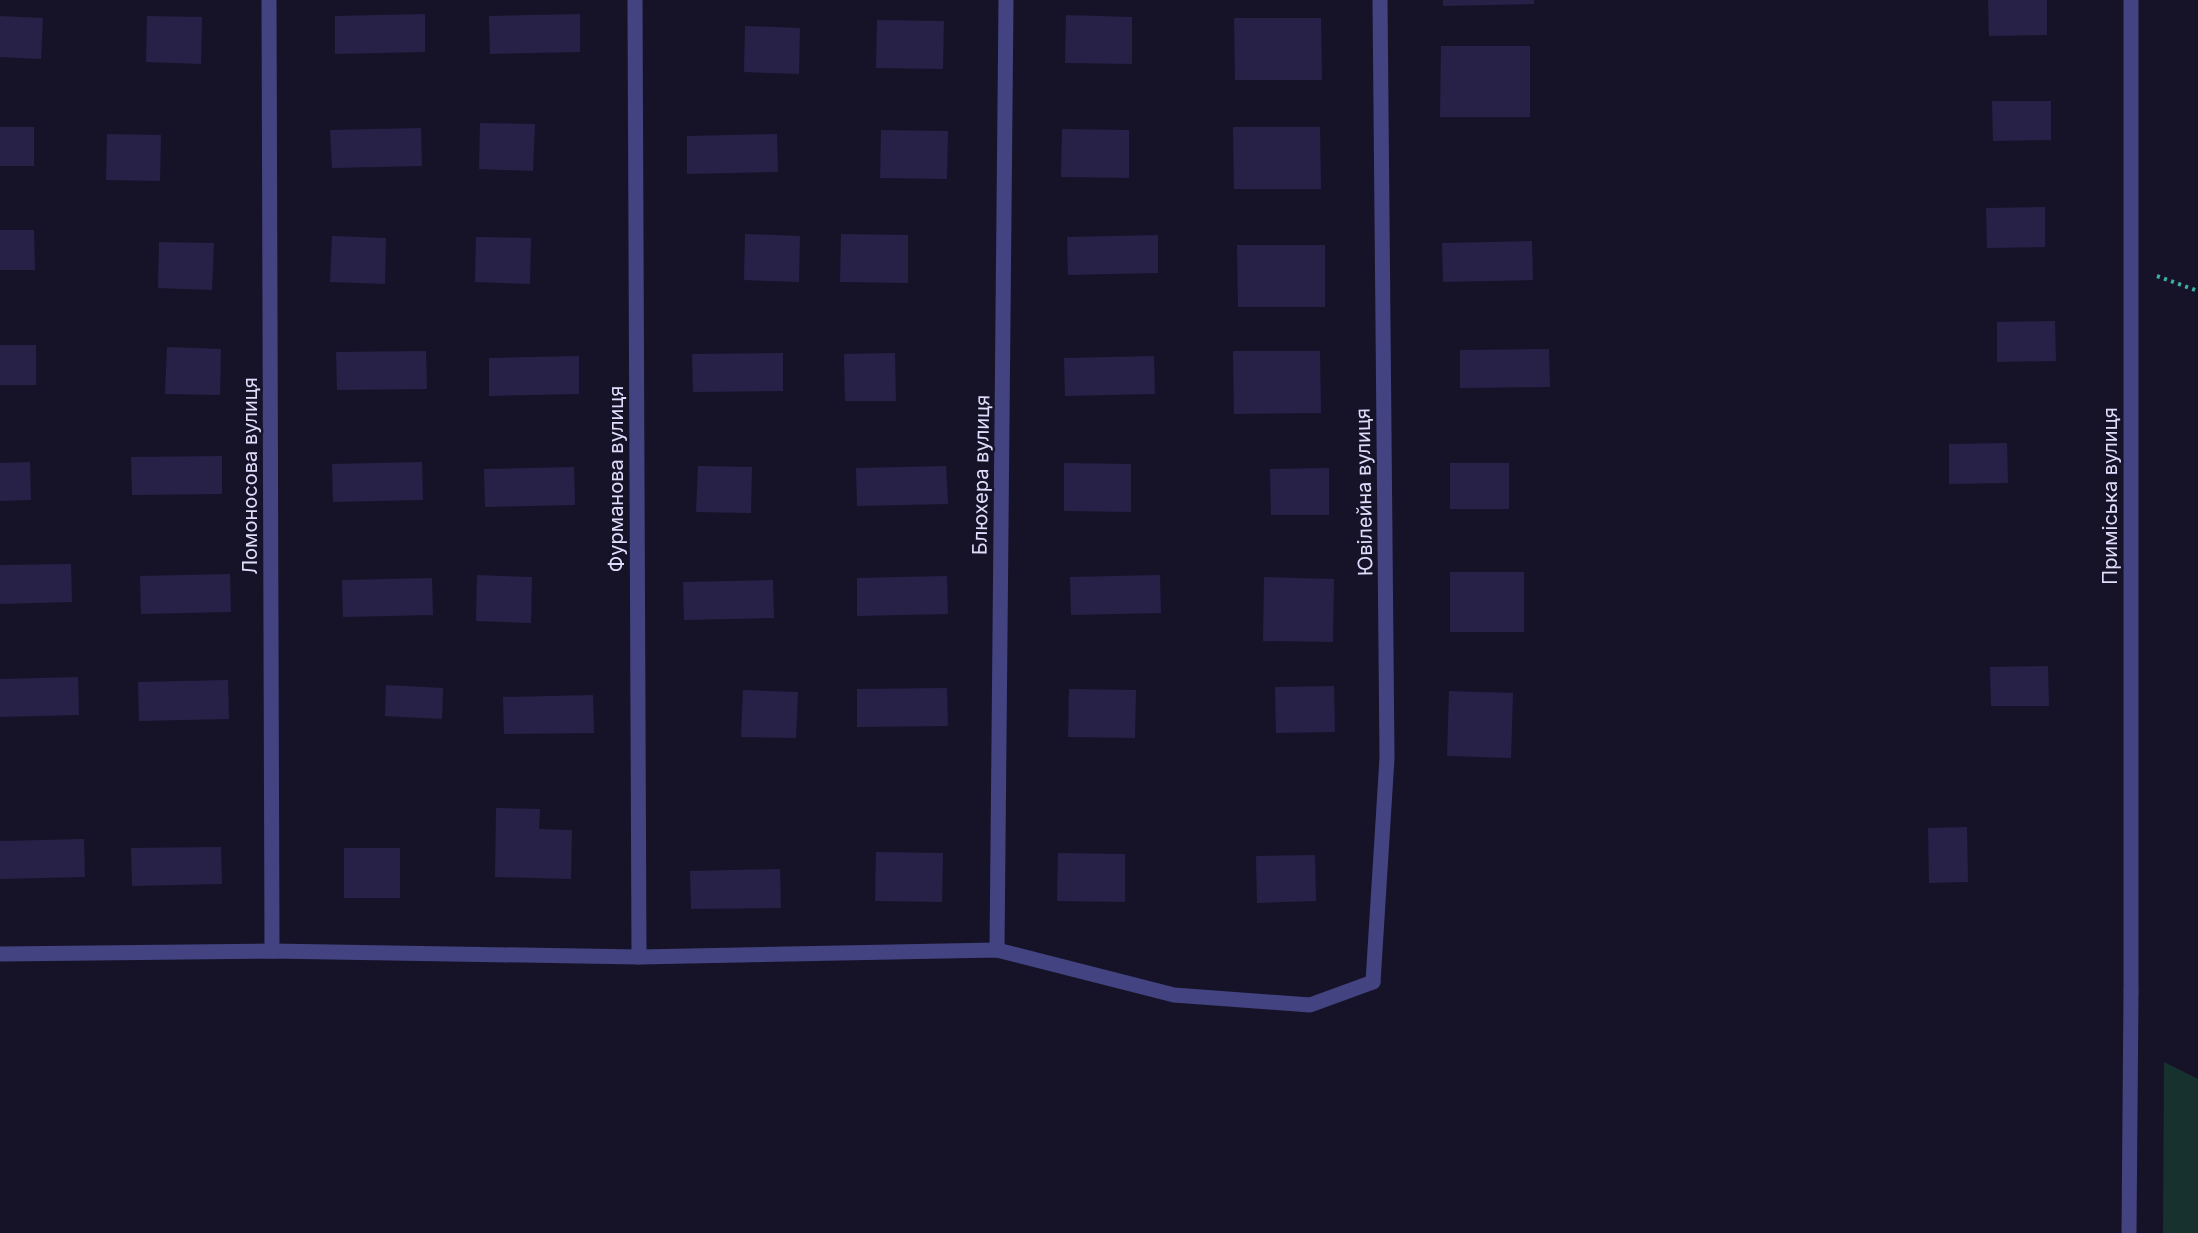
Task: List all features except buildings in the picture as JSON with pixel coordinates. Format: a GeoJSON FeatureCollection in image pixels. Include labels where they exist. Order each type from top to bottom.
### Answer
{"type":"FeatureCollection","features":[{"type":"Feature","properties":{"kind":"street","name":"Ломоносова вулиця"},"geometry":{"type":"LineString","coordinates":[[269,0],[272,951]]}},
{"type":"Feature","properties":{"kind":"street","name":"Фурманова вулиця"},"geometry":{"type":"LineString","coordinates":[[635,0],[639,957]]}},
{"type":"Feature","properties":{"kind":"street","name":"Блюхера вулиця"},"geometry":{"type":"LineString","coordinates":[[997,950],[1006,0]]}},
{"type":"Feature","properties":{"kind":"street","name":"Ювілейна вулиця"},"geometry":{"type":"LineString","coordinates":[[997,950],[1174,995],[1311,1005],[1372,982],[1387,758],[1380,0]]}},
{"type":"Feature","properties":{"kind":"street","name":"Приміська вулиця"},"geometry":{"type":"LineString","coordinates":[[2129,1233],[2131,0]]}},
{"type":"Feature","properties":{"kind":"street"},"geometry":{"type":"LineString","coordinates":[[0,954],[272,951],[639,957],[997,950]]}},
{"type":"Feature","properties":{"kind":"path"},"geometry":{"type":"LineString","coordinates":[[2131,267],[2198,291]]}},
{"type":"Feature","properties":{"kind":"green space"},"geometry":{"type":"Polygon","coordinates":[[[2164,1062],[2198,1079],[2198,1233],[2163,1233],[2164,1062]]]}}]}
